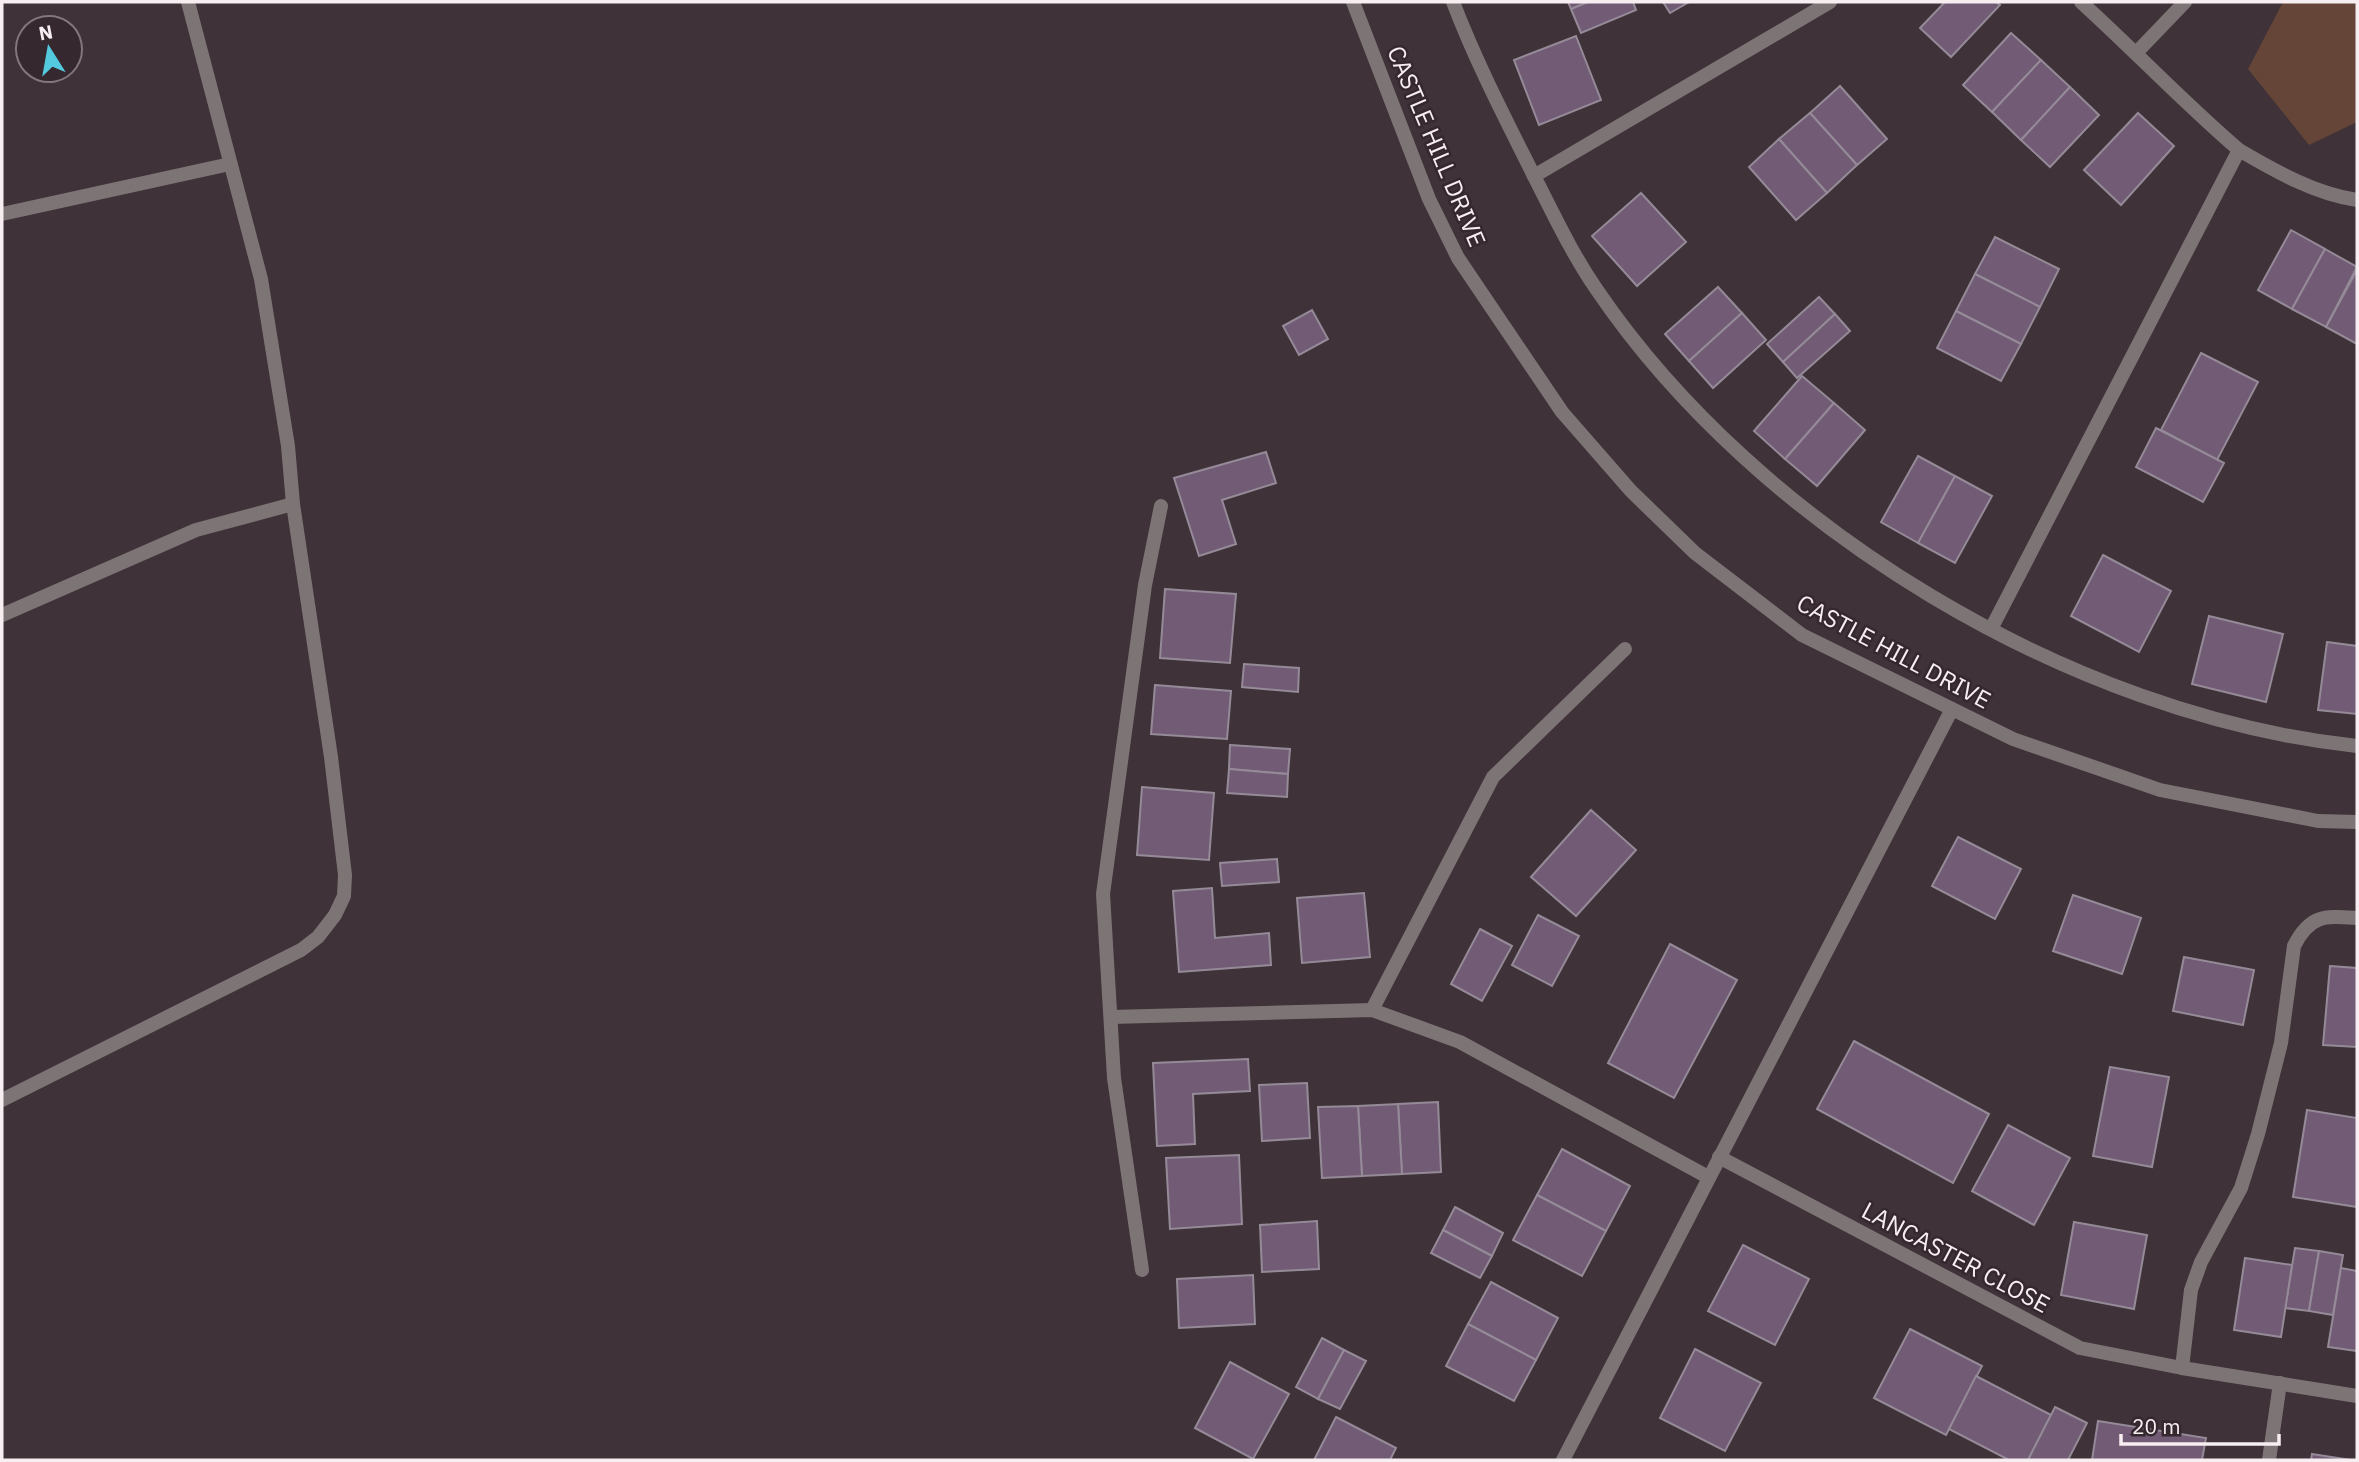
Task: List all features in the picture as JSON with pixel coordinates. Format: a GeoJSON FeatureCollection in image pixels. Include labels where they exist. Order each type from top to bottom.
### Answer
{"type":"FeatureCollection","features":[{"type":"Feature","properties":{"kind":"street"},"geometry":{"type":"LineString","coordinates":[[2,1100],[302,950],[318,937],[335,915],[344,896],[345,875],[331,757],[293,504],[288,446],[261,279],[188,2]]}},
{"type":"Feature","properties":{"kind":"street","name":"CASTLE HILL DRIVE"},"geometry":{"type":"LineString","coordinates":[[1353,2],[1429,199],[1458,258],[1562,412],[1631,491],[1695,553],[1802,635],[2013,739],[2160,790],[2318,821],[2357,822]]}},
{"type":"Feature","properties":{"kind":"street"},"geometry":{"type":"LineString","coordinates":[[1452,2],[1498,108],[1564,237],[1597,290],[1636,343],[1707,420],[1777,487],[1833,532],[1919,589],[2041,655],[2121,690],[2207,716],[2357,746]]}},
{"type":"Feature","properties":{"kind":"street"},"geometry":{"type":"LineString","coordinates":[[1534,176],[1830,2]]}},
{"type":"Feature","properties":{"kind":"street"},"geometry":{"type":"LineString","coordinates":[[2081,2],[2137,52],[2196,113],[2239,150],[2310,186],[2357,200]]}},
{"type":"Feature","properties":{"kind":"street"},"geometry":{"type":"LineString","coordinates":[[2137,52],[2185,2]]}},
{"type":"Feature","properties":{"kind":"street"},"geometry":{"type":"LineString","coordinates":[[1991,629],[2239,150]]}},
{"type":"Feature","properties":{"kind":"street"},"geometry":{"type":"LineString","coordinates":[[2,214],[230,164]]}},
{"type":"Feature","properties":{"kind":"street"},"geometry":{"type":"LineString","coordinates":[[2,615],[196,530],[293,504]]}},
{"type":"Feature","properties":{"kind":"street"},"geometry":{"type":"LineString","coordinates":[[1142,1270],[1114,1077],[1103,894],[1145,585],[1161,506]]}},
{"type":"Feature","properties":{"kind":"street"},"geometry":{"type":"LineString","coordinates":[[1372,1010],[1493,777],[1625,649]]}},
{"type":"Feature","properties":{"kind":"street"},"geometry":{"type":"LineString","coordinates":[[1563,1460],[1952,709]]}},
{"type":"Feature","properties":{"kind":"street"},"geometry":{"type":"LineString","coordinates":[[2182,1368],[2191,1290],[2201,1262],[2241,1188],[2258,1134],[2281,1043],[2294,946],[2300,932],[2311,922],[2324,916],[2357,918]]}},
{"type":"Feature","properties":{"kind":"street"},"geometry":{"type":"LineString","coordinates":[[1111,1017],[1372,1010],[1460,1042],[1709,1178]]}},
{"type":"Feature","properties":{"kind":"street","name":"LANCASTER CLOSE"},"geometry":{"type":"LineString","coordinates":[[1719,1157],[2080,1349],[2357,1396]]}},
{"type":"Feature","properties":{"kind":"street"},"geometry":{"type":"LineString","coordinates":[[2269,1460],[2280,1383]]}},
{"type":"Feature","properties":{"kind":"shaded area"},"geometry":{"type":"Polygon","coordinates":[[[2283,2],[2357,2],[2357,122],[2309,145],[2248,69],[2283,2]]]}},
{"type":"Feature","properties":{"kind":"building"},"geometry":{"type":"Polygon","coordinates":[[[1568,2],[1588,2],[1571,9],[1568,2]]]}},
{"type":"Feature","properties":{"kind":"building"},"geometry":{"type":"Polygon","coordinates":[[[1588,2],[1633,2],[1636,10],[1581,33],[1571,9],[1588,2]]]}},
{"type":"Feature","properties":{"kind":"building"},"geometry":{"type":"Polygon","coordinates":[[[1663,2],[1689,2],[1670,13],[1663,2]]]}},
{"type":"Feature","properties":{"kind":"building"},"geometry":{"type":"Polygon","coordinates":[[[1945,2],[1996,2],[2000,5],[1951,57],[1920,28],[1945,2]]]}},
{"type":"Feature","properties":{"kind":"building"},"geometry":{"type":"Polygon","coordinates":[[[2011,33],[2041,60],[1992,112],[1963,85],[2011,33]]]}},
{"type":"Feature","properties":{"kind":"building"},"geometry":{"type":"Polygon","coordinates":[[[1576,36],[1601,100],[1539,125],[1514,60],[1576,36]]]}},
{"type":"Feature","properties":{"kind":"building"},"geometry":{"type":"Polygon","coordinates":[[[2041,60],[2070,87],[2021,140],[1992,112],[2041,60]]]}},
{"type":"Feature","properties":{"kind":"building"},"geometry":{"type":"Polygon","coordinates":[[[1840,86],[1887,139],[1857,165],[1810,113],[1840,86]]]}},
{"type":"Feature","properties":{"kind":"building"},"geometry":{"type":"Polygon","coordinates":[[[2070,87],[2099,115],[2050,167],[2021,140],[2070,87]]]}},
{"type":"Feature","properties":{"kind":"building"},"geometry":{"type":"Polygon","coordinates":[[[1810,113],[1857,165],[1827,193],[1779,139],[1810,113]]]}},
{"type":"Feature","properties":{"kind":"building"},"geometry":{"type":"Polygon","coordinates":[[[2138,113],[2174,146],[2121,205],[2084,170],[2138,113]]]}},
{"type":"Feature","properties":{"kind":"building"},"geometry":{"type":"Polygon","coordinates":[[[1779,139],[1827,193],[1796,220],[1749,167],[1779,139]]]}},
{"type":"Feature","properties":{"kind":"building"},"geometry":{"type":"Polygon","coordinates":[[[1641,193],[1686,242],[1637,286],[1592,236],[1641,193]]]}},
{"type":"Feature","properties":{"kind":"building"},"geometry":{"type":"Polygon","coordinates":[[[2291,230],[2325,249],[2292,309],[2258,290],[2291,230]]]}},
{"type":"Feature","properties":{"kind":"building"},"geometry":{"type":"Polygon","coordinates":[[[1995,237],[2059,269],[2040,307],[1975,274],[1995,237]]]}},
{"type":"Feature","properties":{"kind":"building"},"geometry":{"type":"Polygon","coordinates":[[[2325,249],[2357,267],[2326,327],[2292,309],[2325,249]]]}},
{"type":"Feature","properties":{"kind":"building"},"geometry":{"type":"Polygon","coordinates":[[[2357,270],[2357,344],[2326,327],[2357,270]]]}},
{"type":"Feature","properties":{"kind":"building"},"geometry":{"type":"Polygon","coordinates":[[[1975,274],[2040,307],[2021,344],[1956,311],[1975,274]]]}},
{"type":"Feature","properties":{"kind":"building"},"geometry":{"type":"Polygon","coordinates":[[[1718,287],[1742,313],[1689,361],[1665,334],[1718,287]]]}},
{"type":"Feature","properties":{"kind":"building"},"geometry":{"type":"Polygon","coordinates":[[[1819,297],[1835,314],[1783,362],[1767,344],[1819,297]]]}},
{"type":"Feature","properties":{"kind":"building"},"geometry":{"type":"Polygon","coordinates":[[[1312,310],[1328,339],[1299,355],[1283,326],[1312,310]]]}},
{"type":"Feature","properties":{"kind":"building"},"geometry":{"type":"Polygon","coordinates":[[[1956,311],[2021,344],[2001,381],[1937,348],[1956,311]]]}},
{"type":"Feature","properties":{"kind":"building"},"geometry":{"type":"Polygon","coordinates":[[[1742,313],[1766,340],[1713,388],[1689,361],[1742,313]]]}},
{"type":"Feature","properties":{"kind":"building"},"geometry":{"type":"Polygon","coordinates":[[[1835,314],[1850,331],[1797,378],[1783,362],[1835,314]]]}},
{"type":"Feature","properties":{"kind":"building"},"geometry":{"type":"Polygon","coordinates":[[[2201,353],[2258,382],[2217,460],[2161,430],[2201,353]]]}},
{"type":"Feature","properties":{"kind":"building"},"geometry":{"type":"Polygon","coordinates":[[[1802,376],[1834,403],[1785,459],[1754,431],[1802,376]]]}},
{"type":"Feature","properties":{"kind":"building"},"geometry":{"type":"Polygon","coordinates":[[[1834,403],[1865,430],[1817,486],[1785,459],[1834,403]]]}},
{"type":"Feature","properties":{"kind":"building"},"geometry":{"type":"Polygon","coordinates":[[[2156,428],[2224,463],[2203,502],[2136,467],[2156,428]]]}},
{"type":"Feature","properties":{"kind":"building"},"geometry":{"type":"Polygon","coordinates":[[[1266,452],[1276,483],[1222,500],[1236,544],[1199,556],[1174,478],[1266,452]]]}},
{"type":"Feature","properties":{"kind":"building"},"geometry":{"type":"Polygon","coordinates":[[[1918,456],[1955,476],[1918,543],[1881,522],[1918,456]]]}},
{"type":"Feature","properties":{"kind":"building"},"geometry":{"type":"Polygon","coordinates":[[[1955,476],[1992,496],[1955,563],[1918,543],[1955,476]]]}},
{"type":"Feature","properties":{"kind":"building"},"geometry":{"type":"Polygon","coordinates":[[[2103,555],[2171,591],[2139,652],[2071,616],[2103,555]]]}},
{"type":"Feature","properties":{"kind":"building"},"geometry":{"type":"Polygon","coordinates":[[[1165,589],[1236,594],[1230,663],[1160,658],[1165,589]]]}},
{"type":"Feature","properties":{"kind":"building"},"geometry":{"type":"Polygon","coordinates":[[[2209,616],[2283,634],[2266,702],[2192,684],[2209,616]]]}},
{"type":"Feature","properties":{"kind":"building"},"geometry":{"type":"Polygon","coordinates":[[[2327,642],[2357,646],[2357,714],[2318,710],[2327,642]]]}},
{"type":"Feature","properties":{"kind":"building"},"geometry":{"type":"Polygon","coordinates":[[[1244,664],[1299,668],[1298,692],[1242,687],[1244,664]]]}},
{"type":"Feature","properties":{"kind":"building"},"geometry":{"type":"Polygon","coordinates":[[[1155,685],[1231,691],[1227,739],[1151,734],[1155,685]]]}},
{"type":"Feature","properties":{"kind":"building"},"geometry":{"type":"Polygon","coordinates":[[[1230,745],[1290,749],[1288,774],[1229,769],[1230,745]]]}},
{"type":"Feature","properties":{"kind":"building"},"geometry":{"type":"Polygon","coordinates":[[[1229,769],[1288,774],[1287,797],[1227,793],[1229,769]]]}},
{"type":"Feature","properties":{"kind":"building"},"geometry":{"type":"Polygon","coordinates":[[[1142,787],[1214,793],[1209,860],[1137,855],[1142,787]]]}},
{"type":"Feature","properties":{"kind":"building"},"geometry":{"type":"Polygon","coordinates":[[[1591,810],[1636,850],[1576,916],[1531,877],[1591,810]]]}},
{"type":"Feature","properties":{"kind":"building"},"geometry":{"type":"Polygon","coordinates":[[[1958,837],[2021,869],[1995,919],[1932,886],[1958,837]]]}},
{"type":"Feature","properties":{"kind":"building"},"geometry":{"type":"Polygon","coordinates":[[[1277,859],[1279,882],[1222,886],[1220,863],[1277,859]]]}},
{"type":"Feature","properties":{"kind":"building"},"geometry":{"type":"Polygon","coordinates":[[[1212,888],[1215,938],[1269,933],[1271,965],[1179,972],[1173,891],[1212,888]]]}},
{"type":"Feature","properties":{"kind":"building"},"geometry":{"type":"Polygon","coordinates":[[[1364,893],[1370,957],[1302,963],[1297,898],[1364,893]]]}},
{"type":"Feature","properties":{"kind":"building"},"geometry":{"type":"Polygon","coordinates":[[[2073,895],[2141,918],[2122,974],[2053,951],[2073,895]]]}},
{"type":"Feature","properties":{"kind":"building"},"geometry":{"type":"Polygon","coordinates":[[[1538,915],[1579,936],[1552,986],[1512,965],[1538,915]]]}},
{"type":"Feature","properties":{"kind":"building"},"geometry":{"type":"Polygon","coordinates":[[[1480,929],[1512,946],[1482,1001],[1451,984],[1480,929]]]}},
{"type":"Feature","properties":{"kind":"building"},"geometry":{"type":"Polygon","coordinates":[[[1670,944],[1737,980],[1674,1098],[1608,1063],[1670,944]]]}},
{"type":"Feature","properties":{"kind":"building"},"geometry":{"type":"Polygon","coordinates":[[[2184,957],[2254,970],[2243,1025],[2173,1011],[2184,957]]]}},
{"type":"Feature","properties":{"kind":"building"},"geometry":{"type":"Polygon","coordinates":[[[2330,966],[2357,968],[2357,1047],[2323,1045],[2330,966]]]}},
{"type":"Feature","properties":{"kind":"building"},"geometry":{"type":"Polygon","coordinates":[[[1854,1041],[1989,1114],[1953,1183],[1817,1109],[1854,1041]]]}},
{"type":"Feature","properties":{"kind":"building"},"geometry":{"type":"Polygon","coordinates":[[[1248,1059],[1250,1091],[1193,1094],[1195,1144],[1157,1146],[1153,1063],[1248,1059]]]}},
{"type":"Feature","properties":{"kind":"building"},"geometry":{"type":"Polygon","coordinates":[[[2110,1067],[2169,1077],[2152,1167],[2093,1156],[2110,1067]]]}},
{"type":"Feature","properties":{"kind":"building"},"geometry":{"type":"Polygon","coordinates":[[[1307,1083],[1310,1138],[1262,1141],[1259,1085],[1307,1083]]]}},
{"type":"Feature","properties":{"kind":"building"},"geometry":{"type":"Polygon","coordinates":[[[1438,1102],[1441,1172],[1402,1174],[1398,1104],[1438,1102]]]}},
{"type":"Feature","properties":{"kind":"building"},"geometry":{"type":"Polygon","coordinates":[[[1398,1104],[1402,1174],[1362,1176],[1358,1106],[1398,1104]]]}},
{"type":"Feature","properties":{"kind":"building"},"geometry":{"type":"Polygon","coordinates":[[[1358,1106],[1362,1176],[1322,1178],[1318,1107],[1358,1106]]]}},
{"type":"Feature","properties":{"kind":"building"},"geometry":{"type":"Polygon","coordinates":[[[2307,1110],[2357,1118],[2357,1207],[2293,1197],[2307,1110]]]}},
{"type":"Feature","properties":{"kind":"building"},"geometry":{"type":"Polygon","coordinates":[[[2008,1125],[2070,1158],[2034,1225],[1972,1191],[2008,1125]]]}},
{"type":"Feature","properties":{"kind":"building"},"geometry":{"type":"Polygon","coordinates":[[[1562,1149],[1630,1186],[1606,1231],[1537,1195],[1562,1149]]]}},
{"type":"Feature","properties":{"kind":"building"},"geometry":{"type":"Polygon","coordinates":[[[1239,1155],[1242,1224],[1170,1229],[1166,1158],[1239,1155]]]}},
{"type":"Feature","properties":{"kind":"building"},"geometry":{"type":"Polygon","coordinates":[[[1537,1195],[1606,1231],[1582,1276],[1513,1240],[1537,1195]]]}},
{"type":"Feature","properties":{"kind":"building"},"geometry":{"type":"Polygon","coordinates":[[[1455,1207],[1503,1233],[1492,1256],[1443,1230],[1455,1207]]]}},
{"type":"Feature","properties":{"kind":"building"},"geometry":{"type":"Polygon","coordinates":[[[1317,1221],[1319,1269],[1262,1272],[1260,1225],[1317,1221]]]}},
{"type":"Feature","properties":{"kind":"building"},"geometry":{"type":"Polygon","coordinates":[[[2074,1222],[2147,1235],[2134,1309],[2061,1295],[2074,1222]]]}},
{"type":"Feature","properties":{"kind":"building"},"geometry":{"type":"Polygon","coordinates":[[[1443,1230],[1492,1256],[1480,1278],[1431,1253],[1443,1230]]]}},
{"type":"Feature","properties":{"kind":"building"},"geometry":{"type":"Polygon","coordinates":[[[1743,1245],[1809,1279],[1775,1345],[1708,1311],[1743,1245]]]}},
{"type":"Feature","properties":{"kind":"building"},"geometry":{"type":"Polygon","coordinates":[[[2295,1248],[2319,1251],[2309,1311],[2285,1308],[2295,1248]]]}},
{"type":"Feature","properties":{"kind":"building"},"geometry":{"type":"Polygon","coordinates":[[[2319,1251],[2343,1255],[2333,1315],[2309,1311],[2319,1251]]]}},
{"type":"Feature","properties":{"kind":"building"},"geometry":{"type":"Polygon","coordinates":[[[2245,1258],[2292,1265],[2281,1337],[2234,1330],[2245,1258]]]}},
{"type":"Feature","properties":{"kind":"building"},"geometry":{"type":"Polygon","coordinates":[[[2341,1268],[2357,1271],[2357,1351],[2328,1347],[2341,1268]]]}},
{"type":"Feature","properties":{"kind":"building"},"geometry":{"type":"Polygon","coordinates":[[[1253,1275],[1255,1324],[1179,1328],[1177,1279],[1253,1275]]]}},
{"type":"Feature","properties":{"kind":"building"},"geometry":{"type":"Polygon","coordinates":[[[1491,1282],[1558,1318],[1536,1360],[1468,1324],[1491,1282]]]}},
{"type":"Feature","properties":{"kind":"building"},"geometry":{"type":"Polygon","coordinates":[[[1468,1324],[1536,1360],[1514,1401],[1446,1366],[1468,1324]]]}},
{"type":"Feature","properties":{"kind":"building"},"geometry":{"type":"Polygon","coordinates":[[[1910,1329],[1982,1366],[1946,1435],[1874,1398],[1910,1329]]]}},
{"type":"Feature","properties":{"kind":"building"},"geometry":{"type":"Polygon","coordinates":[[[1322,1338],[1344,1350],[1318,1399],[1296,1387],[1322,1338]]]}},
{"type":"Feature","properties":{"kind":"building"},"geometry":{"type":"Polygon","coordinates":[[[1695,1349],[1761,1383],[1725,1451],[1660,1418],[1695,1349]]]}},
{"type":"Feature","properties":{"kind":"building"},"geometry":{"type":"Polygon","coordinates":[[[1344,1350],[1366,1361],[1340,1409],[1318,1399],[1344,1350]]]}},
{"type":"Feature","properties":{"kind":"building"},"geometry":{"type":"Polygon","coordinates":[[[1230,1362],[1289,1394],[1253,1459],[1195,1428],[1230,1362]]]}},
{"type":"Feature","properties":{"kind":"building"},"geometry":{"type":"Polygon","coordinates":[[[1976,1376],[2051,1415],[2028,1460],[2009,1460],[1949,1429],[1976,1376]]]}},
{"type":"Feature","properties":{"kind":"building"},"geometry":{"type":"Polygon","coordinates":[[[2055,1407],[2087,1423],[2068,1460],[2028,1460],[2055,1407]]]}},
{"type":"Feature","properties":{"kind":"building"},"geometry":{"type":"Polygon","coordinates":[[[1336,1417],[1396,1448],[1390,1460],[1314,1460],[1336,1417]]]}},
{"type":"Feature","properties":{"kind":"building"},"geometry":{"type":"Polygon","coordinates":[[[2098,1421],[2206,1438],[2202,1460],[2092,1460],[2098,1421]]]}},
{"type":"Feature","properties":{"kind":"building"},"geometry":{"type":"Polygon","coordinates":[[[2312,1454],[2351,1460],[2311,1460],[2312,1454]]]}}]}
